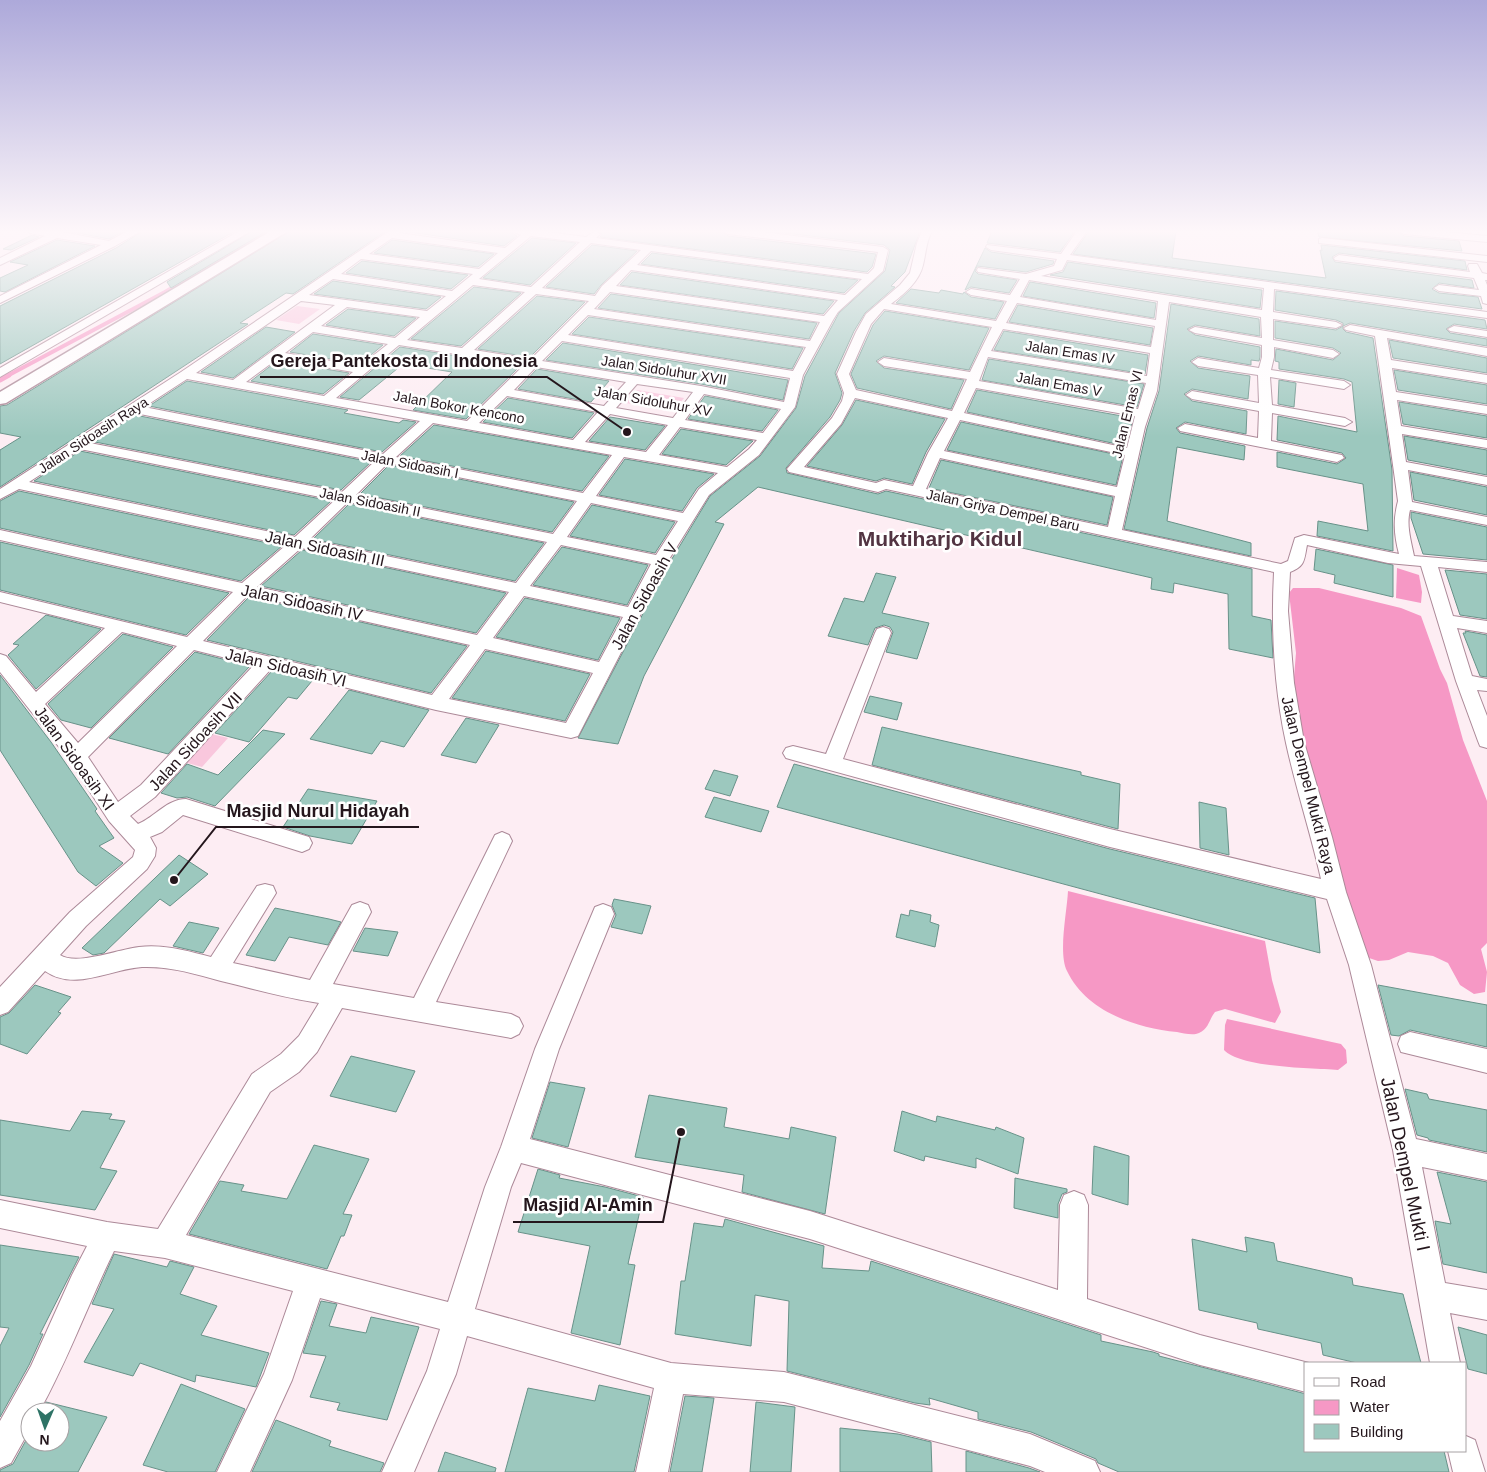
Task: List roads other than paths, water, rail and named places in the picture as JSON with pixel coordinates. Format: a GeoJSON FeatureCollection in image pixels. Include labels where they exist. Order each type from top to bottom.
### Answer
{"type":"FeatureCollection","features":[{"type":"Feature","properties":{"kind":"street"},"geometry":{"type":"LineString","coordinates":[[0,373],[127,300]]}},
{"type":"Feature","properties":{"kind":"street"},"geometry":{"type":"LineString","coordinates":[[0,399],[166,300]]}},
{"type":"Feature","properties":{"kind":"street","name":"Jalan Sidoasih Raya"},"geometry":{"type":"LineString","coordinates":[[0,494],[133,410],[294,300]]}},
{"type":"Feature","properties":{"kind":"street"},"geometry":{"type":"LineString","coordinates":[[319,300],[428,315]]}},
{"type":"Feature","properties":{"kind":"street"},"geometry":{"type":"LineString","coordinates":[[326,400],[446,300]]}},
{"type":"Feature","properties":{"kind":"street"},"geometry":{"type":"LineString","coordinates":[[464,353],[522,300]]}},
{"type":"Feature","properties":{"kind":"street"},"geometry":{"type":"LineString","coordinates":[[470,425],[534,364],[594,300]]}},
{"type":"Feature","properties":{"kind":"street"},"geometry":{"type":"LineString","coordinates":[[687,300],[827,320]]}},
{"type":"Feature","properties":{"kind":"street"},"geometry":{"type":"LineString","coordinates":[[789,407],[797,375],[827,320],[845,300]]}},
{"type":"Feature","properties":{"kind":"street"},"geometry":{"type":"LineString","coordinates":[[890,300],[873,313],[843,374],[850,393],[845,408],[824,436],[794,470],[878,488],[884,484],[918,491]]}},
{"type":"Feature","properties":{"kind":"street"},"geometry":{"type":"LineString","coordinates":[[1013,300],[1160,324]]}},
{"type":"Feature","properties":{"kind":"street","name":"Jalan Griya Dempel Baru"},"geometry":{"type":"LineString","coordinates":[[1013,300],[984,353],[964,401],[935,453],[918,491],[1282,569]]}},
{"type":"Feature","properties":{"kind":"street"},"geometry":{"type":"LineString","coordinates":[[1164,300],[1195,302],[1336,325]]}},
{"type":"Feature","properties":{"kind":"street","name":"Jalan Emas VI"},"geometry":{"type":"LineString","coordinates":[[1114,534],[1143,414],[1151,392],[1164,300]]}},
{"type":"Feature","properties":{"kind":"street"},"geometry":{"type":"LineString","coordinates":[[1264,443],[1266,408],[1264,373],[1268,357],[1266,314],[1267,300]]}},
{"type":"Feature","properties":{"kind":"street"},"geometry":{"type":"LineString","coordinates":[[1376,300],[1487,315]]}},
{"type":"Feature","properties":{"kind":"street"},"geometry":{"type":"LineString","coordinates":[[235,384],[345,303]]}},
{"type":"Feature","properties":{"kind":"street"},"geometry":{"type":"LineString","coordinates":[[883,306],[1157,351]]}},
{"type":"Feature","properties":{"kind":"street"},"geometry":{"type":"LineString","coordinates":[[585,311],[813,345]]}},
{"type":"Feature","properties":{"kind":"street","name":"Jalan Sidoluhur XVII"},"geometry":{"type":"LineString","coordinates":[[312,328],[701,390],[789,407]]}},
{"type":"Feature","properties":{"kind":"street"},"geometry":{"type":"LineString","coordinates":[[1350,328],[1381,335],[1487,352]]}},
{"type":"Feature","properties":{"kind":"street"},"geometry":{"type":"LineString","coordinates":[[1195,330],[1333,354]]}},
{"type":"Feature","properties":{"kind":"street"},"geometry":{"type":"LineString","coordinates":[[1454,330],[1487,334]]}},
{"type":"Feature","properties":{"kind":"street"},"geometry":{"type":"LineString","coordinates":[[1381,335],[1406,505],[1401,516],[1402,535],[1408,561]]}},
{"type":"Feature","properties":{"kind":"street"},"geometry":{"type":"LineString","coordinates":[[558,337],[797,375]]}},
{"type":"Feature","properties":{"kind":"street","name":"Jalan Emas IV"},"geometry":{"type":"LineString","coordinates":[[984,353],[1152,380]]}},
{"type":"Feature","properties":{"kind":"street"},"geometry":{"type":"LineString","coordinates":[[275,354],[362,370]]}},
{"type":"Feature","properties":{"kind":"street","name":"Jalan Emas V"},"geometry":{"type":"LineString","coordinates":[[884,362],[1143,414]]}},
{"type":"Feature","properties":{"kind":"street"},"geometry":{"type":"LineString","coordinates":[[1198,362],[1344,385]]}},
{"type":"Feature","properties":{"kind":"street"},"geometry":{"type":"LineString","coordinates":[[1386,364],[1487,379]]}},
{"type":"Feature","properties":{"kind":"street","name":"Jalan Bokor Kencono"},"geometry":{"type":"LineString","coordinates":[[185,375],[728,472]]}},
{"type":"Feature","properties":{"kind":"street"},"geometry":{"type":"LineString","coordinates":[[576,444],[634,380]]}},
{"type":"Feature","properties":{"kind":"street"},"geometry":{"type":"LineString","coordinates":[[650,457],[701,390]]}},
{"type":"Feature","properties":{"kind":"street","name":"Jalan Sidoluhur XV"},"geometry":{"type":"LineString","coordinates":[[505,392],[766,438]]}},
{"type":"Feature","properties":{"kind":"street"},"geometry":{"type":"LineString","coordinates":[[850,393],[954,417],[1133,453]]}},
{"type":"Feature","properties":{"kind":"street"},"geometry":{"type":"LineString","coordinates":[[1192,395],[1345,422]]}},
{"type":"Feature","properties":{"kind":"street"},"geometry":{"type":"LineString","coordinates":[[1390,395],[1487,410]]}},
{"type":"Feature","properties":{"kind":"street","name":"Jalan Sidoasih V"},"geometry":{"type":"LineString","coordinates":[[573,730],[660,561],[704,492],[754,452],[789,407]]}},
{"type":"Feature","properties":{"kind":"street","name":"Jalan Sidoasih I"},"geometry":{"type":"LineString","coordinates":[[133,410],[687,518]]}},
{"type":"Feature","properties":{"kind":"street"},"geometry":{"type":"LineString","coordinates":[[78,756],[245,589],[299,542],[385,459],[431,418]]}},
{"type":"Feature","properties":{"kind":"street"},"geometry":{"type":"LineString","coordinates":[[1185,428],[1337,458]]}},
{"type":"Feature","properties":{"kind":"street"},"geometry":{"type":"LineString","coordinates":[[1396,429],[1487,444]]}},
{"type":"Feature","properties":{"kind":"street","name":"Jalan Sidoasih II"},"geometry":{"type":"LineString","coordinates":[[80,445],[660,561]]}},
{"type":"Feature","properties":{"kind":"street"},"geometry":{"type":"LineString","coordinates":[[436,703],[621,452]]}},
{"type":"Feature","properties":{"kind":"street"},"geometry":{"type":"LineString","coordinates":[[935,453],[1124,493]]}},
{"type":"Feature","properties":{"kind":"street"},"geometry":{"type":"LineString","coordinates":[[1401,465],[1487,480]]}},
{"type":"Feature","properties":{"kind":"street","name":"Jalan Sidoasih III"},"geometry":{"type":"LineString","coordinates":[[17,484],[632,613]]}},
{"type":"Feature","properties":{"kind":"street"},"geometry":{"type":"LineString","coordinates":[[1406,505],[1487,521]]}},
{"type":"Feature","properties":{"kind":"street","name":"Jalan Sidoasih IV"},"geometry":{"type":"LineString","coordinates":[[0,535],[604,669]]}},
{"type":"Feature","properties":{"kind":"street"},"geometry":{"type":"LineString","coordinates":[[1282,569],[1295,564],[1300,541],[1304,540],[1429,566],[1487,567]]}},
{"type":"Feature","properties":{"kind":"street"},"geometry":{"type":"LineString","coordinates":[[1429,566],[1465,681],[1487,741]]}},
{"type":"Feature","properties":{"kind":"street","name":"Jalan Dempel Mukti Raya"},"geometry":{"type":"LineString","coordinates":[[1282,569],[1280,611],[1285,683],[1295,742],[1322,837],[1335,892],[1360,965]]}},
{"type":"Feature","properties":{"kind":"street","name":"Jalan Sidoasih VI"},"geometry":{"type":"LineString","coordinates":[[0,598],[436,703],[563,730],[573,730]]}},
{"type":"Feature","properties":{"kind":"street"},"geometry":{"type":"LineString","coordinates":[[1446,621],[1487,627]]}},
{"type":"Feature","properties":{"kind":"street"},"geometry":{"type":"LineString","coordinates":[[35,703],[118,626]]}},
{"type":"Feature","properties":{"kind":"street"},"geometry":{"type":"LineString","coordinates":[[832,763],[883,633]]}},
{"type":"Feature","properties":{"kind":"street","name":"Jalan Sidoasih XI"},"geometry":{"type":"LineString","coordinates":[[0,660],[78,756],[116,816],[136,834],[146,848],[145,856],[132,872],[78,918],[44,957]]}},
{"type":"Feature","properties":{"kind":"street","name":"Jalan Sidoasih VII"},"geometry":{"type":"LineString","coordinates":[[116,816],[148,791],[268,661]]}},
{"type":"Feature","properties":{"kind":"street"},"geometry":{"type":"LineString","coordinates":[[1465,681],[1487,685]]}},
{"type":"Feature","properties":{"kind":"street"},"geometry":{"type":"LineString","coordinates":[[793,753],[1110,838],[1335,892]]}},
{"type":"Feature","properties":{"kind":"street"},"geometry":{"type":"LineString","coordinates":[[136,834],[155,826],[179,807],[186,807],[264,833],[302,842]]}},
{"type":"Feature","properties":{"kind":"street"},"geometry":{"type":"LineString","coordinates":[[420,1010],[502,841]]}},
{"type":"Feature","properties":{"kind":"street"},"geometry":{"type":"LineString","coordinates":[[217,968],[265,893]]}},
{"type":"Feature","properties":{"kind":"street"},"geometry":{"type":"LineString","coordinates":[[165,1244],[261,1083],[290,1063],[308,1044],[326,994],[360,912]]}},
{"type":"Feature","properties":{"kind":"street"},"geometry":{"type":"LineString","coordinates":[[398,1472],[441,1374],[498,1187],[514,1148],[547,1049],[604,914]]}},
{"type":"Feature","properties":{"kind":"street"},"geometry":{"type":"LineString","coordinates":[[0,1004],[44,957],[60,968],[77,970],[140,957],[169,957],[288,987],[511,1026]]}},
{"type":"Feature","properties":{"kind":"street","name":"Jalan Dempel Mukti I"},"geometry":{"type":"LineString","coordinates":[[1360,965],[1406,1150],[1445,1362]]}},
{"type":"Feature","properties":{"kind":"street"},"geometry":{"type":"LineString","coordinates":[[1410,1044],[1487,1060]]}},
{"type":"Feature","properties":{"kind":"street"},"geometry":{"type":"LineString","coordinates":[[514,1148],[810,1225],[1200,1350],[1304,1376]]}},
{"type":"Feature","properties":{"kind":"street"},"geometry":{"type":"LineString","coordinates":[[1406,1150],[1487,1168]]}},
{"type":"Feature","properties":{"kind":"street"},"geometry":{"type":"LineString","coordinates":[[1072,1309],[1074,1205]]}},
{"type":"Feature","properties":{"kind":"street"},"geometry":{"type":"LineString","coordinates":[[0,1214],[106,1236],[165,1244],[457,1319],[671,1378],[784,1387],[1030,1450],[1084,1472]]}},
{"type":"Feature","properties":{"kind":"street"},"geometry":{"type":"LineString","coordinates":[[0,1452],[42,1376],[106,1236]]}},
{"type":"Feature","properties":{"kind":"street"},"geometry":{"type":"LineString","coordinates":[[234,1472],[277,1380],[311,1282]]}},
{"type":"Feature","properties":{"kind":"street"},"geometry":{"type":"LineString","coordinates":[[1432,1295],[1487,1305]]}},
{"type":"Feature","properties":{"kind":"street"},"geometry":{"type":"LineString","coordinates":[[652,1472],[671,1378]]}},
{"type":"Feature","properties":{"kind":"street"},"geometry":{"type":"LineString","coordinates":[[1464,1452],[1470,1472]]}},
{"type":"Feature","properties":{"kind":"water"},"geometry":{"type":"Polygon","coordinates":[[[1397,568],[1419,575],[1422,592],[1421,603],[1396,598],[1397,568]]]}},
{"type":"Feature","properties":{"kind":"water"},"geometry":{"type":"Polygon","coordinates":[[[1293,588],[1319,588],[1401,608],[1421,616],[1447,683],[1463,740],[1487,801],[1487,943],[1481,949],[1487,972],[1485,992],[1474,994],[1460,985],[1448,963],[1433,956],[1408,952],[1389,960],[1378,961],[1366,957],[1336,867],[1292,701],[1296,653],[1289,593],[1293,588]]]}},
{"type":"Feature","properties":{"kind":"water"},"geometry":{"type":"Polygon","coordinates":[[[1068,891],[1265,941],[1272,980],[1281,1012],[1275,1023],[1225,1009],[1215,1012],[1202,1031],[1197,1034],[1188,1034],[1145,1026],[1113,1015],[1099,1007],[1075,985],[1064,963],[1063,943],[1068,891]]]}},
{"type":"Feature","properties":{"kind":"water"},"geometry":{"type":"Polygon","coordinates":[[[1227,1019],[1341,1044],[1346,1050],[1347,1063],[1338,1070],[1295,1068],[1261,1064],[1233,1056],[1224,1050],[1227,1019]]]}},
{"type":"Feature","properties":{"kind":"waterway"},"geometry":{"type":"LineString","coordinates":[[7,376],[151,300]]}},
{"type":"Feature","properties":{"kind":"waterway"},"geometry":{"type":"LineString","coordinates":[[0,380],[9,375]]}},
{"type":"Feature","properties":{"kind":"place","name":"Gereja Pantekosta di Indonesia"},"geometry":{"type":"Point","coordinates":[627,432]}},
{"type":"Feature","properties":{"kind":"place","name":"Masjid Nurul Hidayah"},"geometry":{"type":"Point","coordinates":[174,880]}},
{"type":"Feature","properties":{"kind":"place","name":"Masjid Al-Amin"},"geometry":{"type":"Point","coordinates":[681,1132]}},
{"type":"Feature","properties":{"kind":"district","name":"Muktiharjo Kidul"},"geometry":{"type":"Point","coordinates":[940,539]}}]}
